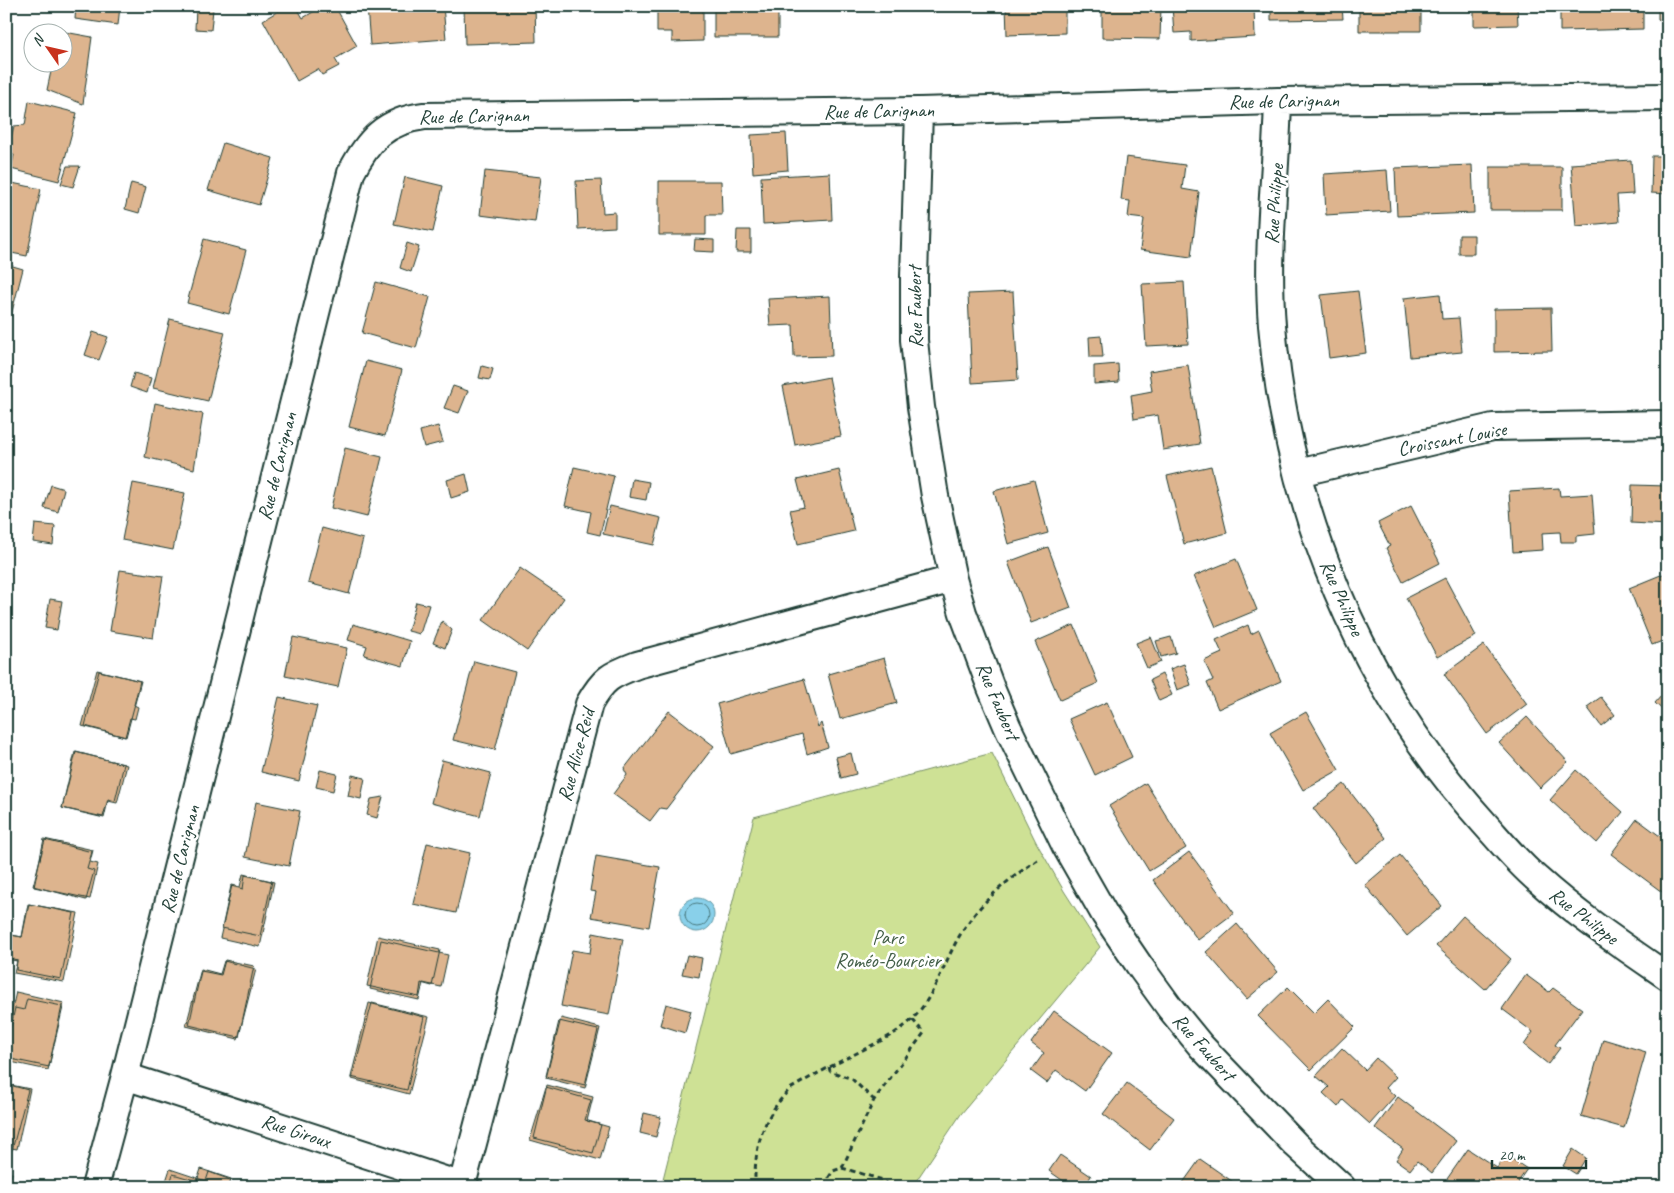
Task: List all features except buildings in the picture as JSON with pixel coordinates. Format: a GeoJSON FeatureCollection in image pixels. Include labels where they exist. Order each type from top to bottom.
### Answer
{"type":"FeatureCollection","features":[{"type":"Feature","properties":{"kind":"street","name":"Rue de Carignan"},"geometry":{"type":"LineString","coordinates":[[95,1187],[125,1076],[343,201],[351,173],[362,151],[376,136],[392,124],[408,118],[424,116],[919,111],[1278,101],[1668,96]]}},
{"type":"Feature","properties":{"kind":"street","name":"Rue Philippe"},"geometry":{"type":"LineString","coordinates":[[1278,101],[1270,279],[1276,367],[1298,473],[1312,524],[1341,602],[1387,693],[1417,740],[1458,795],[1534,878],[1603,932],[1668,977]]}},
{"type":"Feature","properties":{"kind":"street","name":"Rue Faubert"},"geometry":{"type":"LineString","coordinates":[[919,111],[914,340],[921,407],[934,486],[953,579],[975,645],[1008,728],[1064,845],[1105,915],[1170,1008],[1201,1046],[1333,1184]]}},
{"type":"Feature","properties":{"kind":"street","name":"Croissant Louise"},"geometry":{"type":"LineString","coordinates":[[1298,473],[1493,427],[1668,424]]}},
{"type":"Feature","properties":{"kind":"street","name":"Rue Alice-Reid"},"geometry":{"type":"LineString","coordinates":[[464,1186],[589,704],[600,686],[617,672],[637,665],[953,579]]}},
{"type":"Feature","properties":{"kind":"street","name":"Rue Giroux"},"geometry":{"type":"LineString","coordinates":[[125,1076],[464,1186]]}},
{"type":"Feature","properties":{"kind":"path"},"geometry":{"type":"LineString","coordinates":[[755,1187],[757,1150],[762,1130],[769,1114],[780,1099],[790,1089],[888,1036],[912,1020],[927,1000],[956,942],[970,920],[999,887],[1044,856]]}},
{"type":"Feature","properties":{"kind":"path"},"geometry":{"type":"LineString","coordinates":[[830,1187],[829,1177],[842,1168],[874,1100],[924,1033],[912,1020]]}},
{"type":"Feature","properties":{"kind":"path"},"geometry":{"type":"LineString","coordinates":[[829,1067],[830,1071],[852,1079],[874,1100]]}},
{"type":"Feature","properties":{"kind":"path"},"geometry":{"type":"LineString","coordinates":[[842,1168],[883,1180],[892,1187]]}},
{"type":"Feature","properties":{"kind":"path"},"geometry":{"type":"LineString","coordinates":[[880,1187],[883,1180]]}},
{"type":"Feature","properties":{"kind":"green space","name":"Parc Roméo-Bourcier"},"geometry":{"type":"Polygon","coordinates":[[[992,753],[1036,842],[1064,891],[1100,947],[961,1114],[912,1187],[661,1187],[754,817],[992,753]]]}},
{"type":"Feature","properties":{"kind":"water"},"geometry":{"type":"Polygon","coordinates":[[[697,898],[709,903],[714,915],[709,927],[697,932],[685,927],[680,915],[685,903],[697,898]]]}}]}
